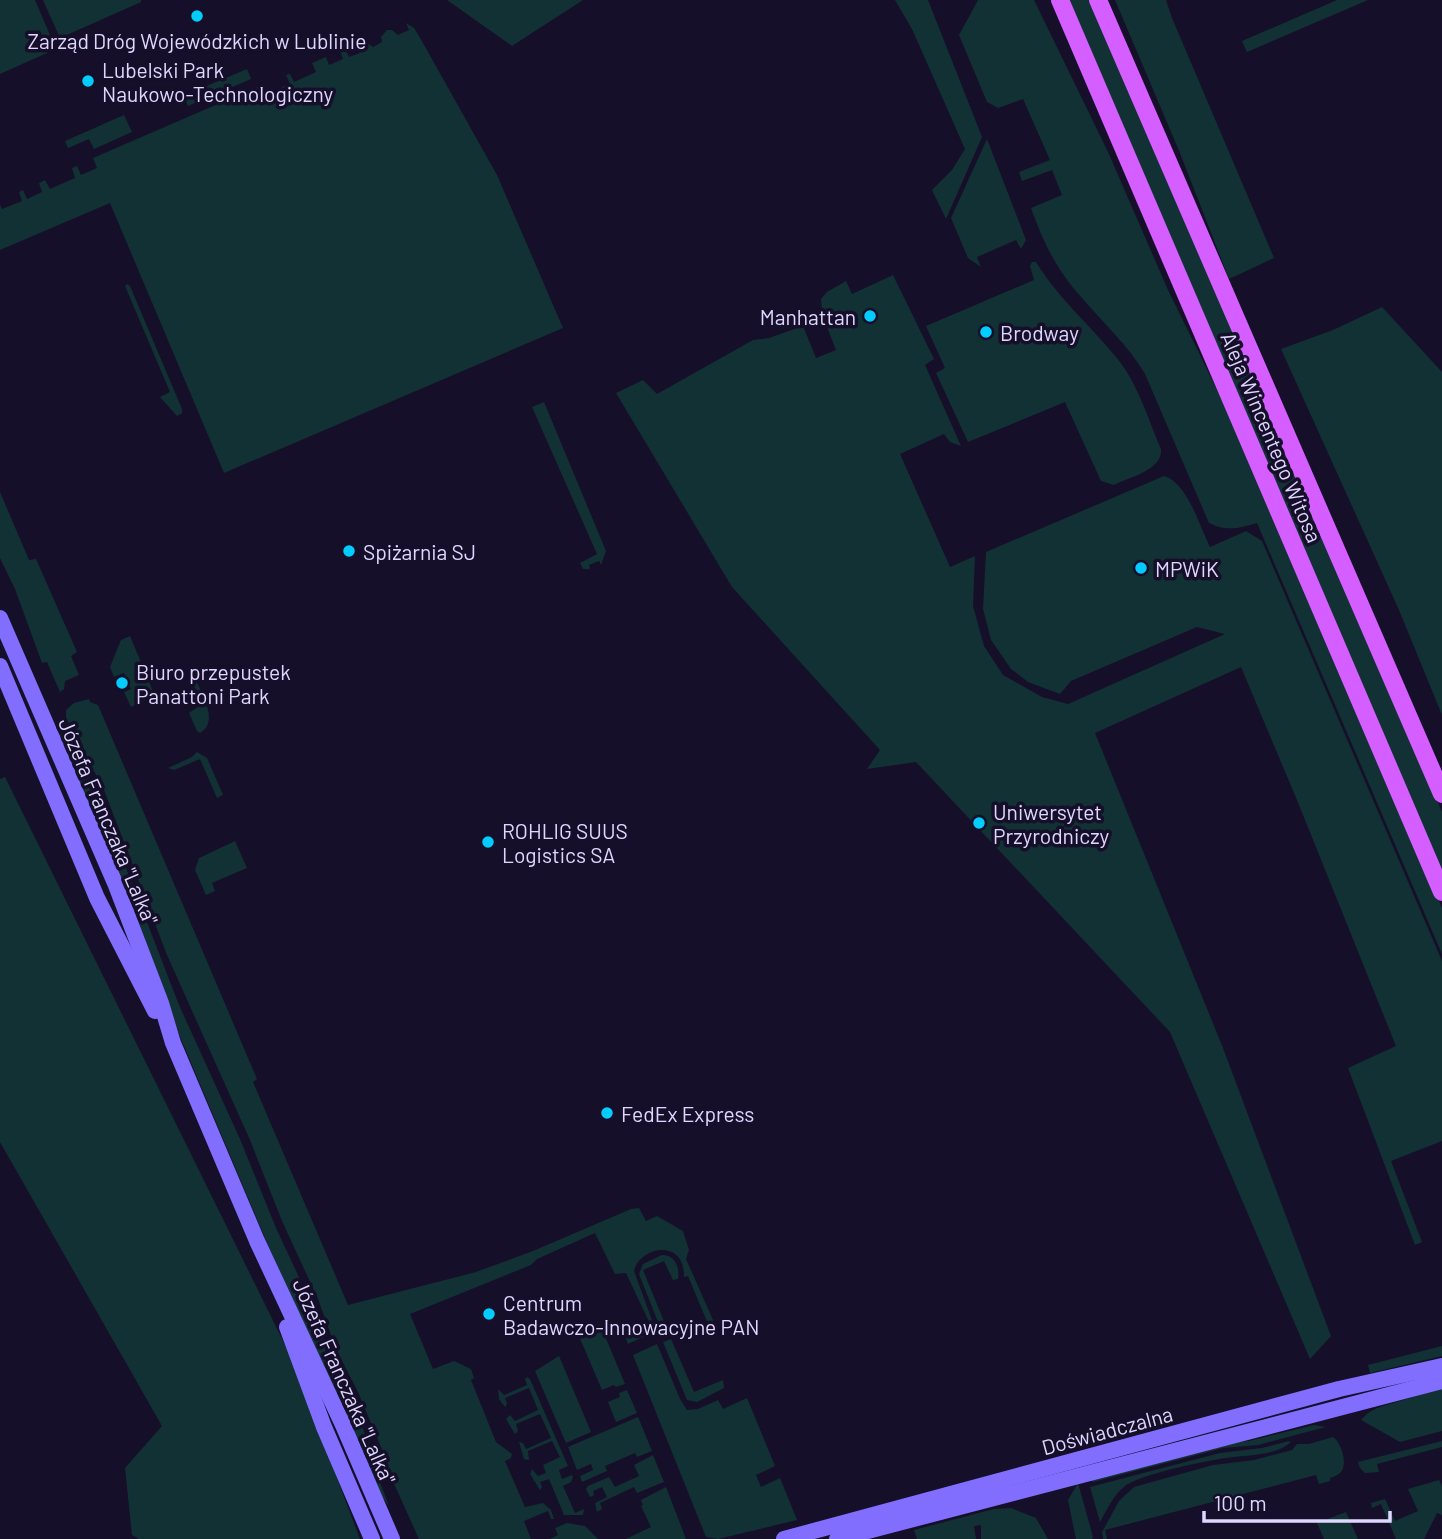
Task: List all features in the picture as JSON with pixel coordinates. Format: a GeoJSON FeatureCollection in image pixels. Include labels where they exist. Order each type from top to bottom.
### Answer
{"type":"FeatureCollection","features":[{"type":"Feature","properties":{"kind":"main road"},"geometry":{"type":"LineString","coordinates":[[1046,0],[1098,115],[1128,159]]}},
{"type":"Feature","properties":{"kind":"main road","name":"Aleja Wincentego Witosa"},"geometry":{"type":"LineString","coordinates":[[1060,0],[1442,892]]}},
{"type":"Feature","properties":{"kind":"main road","name":"Aleja Wincentego Witosa"},"geometry":{"type":"LineString","coordinates":[[1100,0],[1442,794]]}},
{"type":"Feature","properties":{"kind":"street","name":"Józefa Franczaka \"Lalka\""},"geometry":{"type":"LineString","coordinates":[[0,618],[115,883],[173,1043]]}},
{"type":"Feature","properties":{"kind":"street","name":"Józefa Franczaka \"Lalka\""},"geometry":{"type":"LineString","coordinates":[[0,666],[97,898],[173,1043],[257,1241],[343,1425],[392,1539]]}},
{"type":"Feature","properties":{"kind":"street","name":"Józefa Franczaka \"Lalka\""},"geometry":{"type":"LineString","coordinates":[[257,1241],[324,1427],[372,1539]]}},
{"type":"Feature","properties":{"kind":"street","name":"Doświadczalna"},"geometry":{"type":"LineString","coordinates":[[784,1539],[1326,1392],[1442,1366]]}},
{"type":"Feature","properties":{"kind":"street","name":"Doświadczalna"},"geometry":{"type":"LineString","coordinates":[[837,1539],[1442,1381]]}},
{"type":"Feature","properties":{"kind":"green space"},"geometry":{"type":"Polygon","coordinates":[[[0,0],[35,0],[56,49],[0,74],[0,0]]]}},
{"type":"Feature","properties":{"kind":"green space"},"geometry":{"type":"Polygon","coordinates":[[[43,0],[141,0],[141,2],[60,38],[43,0]]]}},
{"type":"Feature","properties":{"kind":"green space"},"geometry":{"type":"Polygon","coordinates":[[[447,0],[583,0],[512,46],[447,0]]]}},
{"type":"Feature","properties":{"kind":"green space"},"geometry":{"type":"Polygon","coordinates":[[[895,0],[928,0],[982,137],[946,219],[932,190],[952,170],[965,149],[912,29],[895,0]]]}},
{"type":"Feature","properties":{"kind":"green space"},"geometry":{"type":"Polygon","coordinates":[[[978,0],[1034,0],[1108,152],[1168,290],[1228,412],[1442,908],[1442,954],[1257,523],[1228,528],[1209,523],[1145,374],[1123,344],[1073,287],[1046,245],[1031,208],[1062,195],[1052,170],[1022,181],[1019,172],[1050,160],[1023,99],[998,108],[987,102],[959,35],[978,0]]]}},
{"type":"Feature","properties":{"kind":"green space"},"geometry":{"type":"Polygon","coordinates":[[[1067,0],[1090,0],[1442,812],[1442,876],[1067,0]]]}},
{"type":"Feature","properties":{"kind":"green space"},"geometry":{"type":"Polygon","coordinates":[[[1115,0],[1166,0],[1274,258],[1229,279],[1180,153],[1115,0]]]}},
{"type":"Feature","properties":{"kind":"green space"},"geometry":{"type":"Polygon","coordinates":[[[1337,0],[1368,0],[1247,52],[1242,41],[1337,0]]]}},
{"type":"Feature","properties":{"kind":"green space"},"geometry":{"type":"Polygon","coordinates":[[[406,23],[414,28],[419,36],[497,175],[563,328],[224,473],[110,203],[0,250],[0,205],[2,209],[22,201],[19,192],[23,190],[27,199],[42,192],[39,183],[45,180],[50,189],[75,178],[72,168],[77,166],[81,175],[97,168],[93,158],[262,85],[266,94],[290,84],[286,75],[290,74],[294,82],[316,72],[312,63],[326,57],[329,65],[343,59],[340,51],[345,49],[349,57],[360,53],[356,45],[366,42],[373,47],[382,42],[381,37],[387,30],[398,35],[409,30],[406,23]]]}},
{"type":"Feature","properties":{"kind":"green space"},"geometry":{"type":"Polygon","coordinates":[[[247,69],[251,79],[188,106],[183,96],[247,69]]]}},
{"type":"Feature","properties":{"kind":"green space"},"geometry":{"type":"Polygon","coordinates":[[[124,115],[132,132],[94,149],[89,139],[68,148],[65,141],[124,115]]]}},
{"type":"Feature","properties":{"kind":"green space"},"geometry":{"type":"Polygon","coordinates":[[[987,139],[1026,240],[1021,249],[1016,240],[977,257],[981,267],[968,258],[951,218],[987,139]]]}},
{"type":"Feature","properties":{"kind":"green space"},"geometry":{"type":"Polygon","coordinates":[[[1032,262],[1036,262],[1064,299],[1116,357],[1130,378],[1161,449],[1157,462],[1144,472],[1114,485],[1101,481],[1065,402],[968,442],[936,373],[945,368],[926,326],[1034,280],[1030,266],[1032,262]]]}},
{"type":"Feature","properties":{"kind":"green space"},"geometry":{"type":"Polygon","coordinates":[[[893,275],[934,359],[925,365],[961,446],[950,442],[944,434],[900,454],[950,567],[975,556],[973,606],[984,646],[1003,675],[1042,697],[1068,704],[1225,634],[1197,627],[1071,681],[1060,694],[1028,682],[1011,669],[991,640],[983,609],[986,552],[1164,476],[1172,480],[1186,496],[1210,547],[1246,531],[1262,541],[1442,961],[1442,1141],[1391,1161],[1422,1242],[1415,1245],[1348,1068],[1396,1046],[1241,667],[1095,733],[1223,1048],[1331,1336],[1310,1359],[1170,1032],[916,762],[867,769],[880,750],[732,587],[616,393],[643,380],[657,394],[753,340],[769,338],[803,326],[816,358],[836,350],[822,314],[821,299],[827,292],[846,281],[852,294],[893,275]]]}},
{"type":"Feature","properties":{"kind":"green space"},"geometry":{"type":"Polygon","coordinates":[[[127,284],[182,409],[182,413],[177,416],[160,397],[170,392],[125,286],[127,284]]]}},
{"type":"Feature","properties":{"kind":"green space"},"geometry":{"type":"Polygon","coordinates":[[[1382,307],[1442,372],[1442,715],[1399,610],[1281,349],[1333,330],[1382,307]]]}},
{"type":"Feature","properties":{"kind":"green space"},"geometry":{"type":"Polygon","coordinates":[[[544,402],[606,551],[601,565],[599,561],[589,565],[590,569],[583,569],[580,563],[597,554],[532,407],[544,402]]]}},
{"type":"Feature","properties":{"kind":"green space"},"geometry":{"type":"Polygon","coordinates":[[[0,492],[29,560],[36,559],[77,652],[71,656],[79,675],[65,681],[64,689],[60,692],[47,662],[42,663],[15,589],[0,558],[0,492]]]}},
{"type":"Feature","properties":{"kind":"green space"},"geometry":{"type":"Polygon","coordinates":[[[130,636],[155,696],[131,707],[124,692],[131,689],[124,673],[114,677],[110,667],[121,640],[130,636]]]}},
{"type":"Feature","properties":{"kind":"green space"},"geometry":{"type":"Polygon","coordinates":[[[197,682],[209,716],[206,728],[200,733],[189,713],[199,706],[190,685],[197,682]]]}},
{"type":"Feature","properties":{"kind":"green space"},"geometry":{"type":"Polygon","coordinates":[[[89,699],[98,705],[257,1079],[253,1082],[348,1305],[476,1272],[631,1209],[639,1208],[646,1221],[657,1216],[683,1231],[689,1250],[686,1259],[717,1329],[711,1331],[688,1276],[684,1277],[677,1256],[662,1250],[644,1256],[634,1271],[656,1331],[628,1344],[624,1333],[632,1330],[638,1333],[651,1326],[626,1273],[615,1274],[595,1233],[537,1259],[531,1265],[410,1314],[433,1369],[454,1361],[471,1369],[474,1378],[471,1380],[496,1442],[512,1454],[511,1458],[505,1461],[525,1507],[543,1503],[551,1510],[554,1519],[551,1519],[548,1511],[524,1521],[531,1539],[419,1539],[386,1466],[388,1464],[358,1392],[336,1349],[318,1299],[282,1221],[250,1140],[167,955],[104,790],[66,718],[66,710],[74,703],[89,699]]]}},
{"type":"Feature","properties":{"kind":"green space"},"geometry":{"type":"Polygon","coordinates":[[[65,732],[99,798],[179,1005],[311,1303],[377,1461],[373,1464],[389,1506],[375,1487],[181,1039],[128,892],[59,735],[65,732]]]}},
{"type":"Feature","properties":{"kind":"green space"},"geometry":{"type":"Polygon","coordinates":[[[197,752],[207,758],[223,795],[217,798],[200,759],[174,770],[168,768],[197,752]]]}},
{"type":"Feature","properties":{"kind":"green space"},"geometry":{"type":"Polygon","coordinates":[[[5,777],[292,1359],[360,1539],[139,1539],[132,1535],[125,1468],[162,1426],[0,1142],[0,779],[5,777]]]}},
{"type":"Feature","properties":{"kind":"green space"},"geometry":{"type":"Polygon","coordinates":[[[235,841],[247,868],[212,883],[215,891],[206,895],[195,870],[199,858],[235,841]]]}},
{"type":"Feature","properties":{"kind":"green space"},"geometry":{"type":"Polygon","coordinates":[[[662,1255],[676,1262],[678,1279],[673,1280],[664,1261],[643,1270],[665,1324],[660,1327],[639,1274],[643,1264],[662,1255]]]}},
{"type":"Feature","properties":{"kind":"green space"},"geometry":{"type":"Polygon","coordinates":[[[600,1324],[625,1384],[602,1390],[579,1336],[600,1324]]]}},
{"type":"Feature","properties":{"kind":"green space"},"geometry":{"type":"Polygon","coordinates":[[[671,1339],[694,1392],[723,1380],[724,1388],[697,1402],[687,1400],[663,1342],[671,1339]]]}},
{"type":"Feature","properties":{"kind":"green space"},"geometry":{"type":"Polygon","coordinates":[[[657,1344],[687,1410],[698,1409],[718,1400],[723,1409],[747,1398],[775,1466],[756,1475],[761,1487],[780,1478],[797,1520],[718,1539],[706,1537],[633,1355],[657,1344]]]}},
{"type":"Feature","properties":{"kind":"green space"},"geometry":{"type":"Polygon","coordinates":[[[1442,1346],[1442,1356],[1370,1373],[1368,1365],[1442,1346]]]}},
{"type":"Feature","properties":{"kind":"green space"},"geometry":{"type":"Polygon","coordinates":[[[559,1356],[591,1432],[566,1443],[535,1371],[559,1356]]]}},
{"type":"Feature","properties":{"kind":"green space"},"geometry":{"type":"Polygon","coordinates":[[[527,1377],[568,1466],[559,1470],[562,1479],[572,1475],[573,1477],[571,1482],[563,1486],[575,1513],[584,1509],[583,1515],[564,1515],[549,1479],[540,1482],[540,1490],[530,1474],[532,1469],[538,1476],[546,1473],[543,1465],[560,1457],[552,1441],[528,1451],[529,1460],[524,1459],[519,1442],[523,1443],[526,1449],[551,1438],[540,1414],[516,1424],[518,1431],[515,1434],[506,1419],[510,1415],[515,1421],[538,1410],[529,1388],[505,1398],[505,1407],[499,1399],[498,1389],[504,1395],[527,1385],[527,1377]]]}},
{"type":"Feature","properties":{"kind":"green space"},"geometry":{"type":"Polygon","coordinates":[[[1442,1388],[1442,1431],[1400,1442],[1361,1420],[1377,1408],[1442,1388]]]}},
{"type":"Feature","properties":{"kind":"green space"},"geometry":{"type":"Polygon","coordinates":[[[627,1390],[637,1413],[616,1422],[608,1402],[620,1397],[619,1393],[627,1390]]]}},
{"type":"Feature","properties":{"kind":"green space"},"geometry":{"type":"Polygon","coordinates":[[[638,1417],[652,1451],[637,1457],[635,1453],[605,1466],[607,1471],[582,1482],[580,1476],[593,1470],[591,1464],[577,1470],[568,1447],[638,1417]]]}},
{"type":"Feature","properties":{"kind":"green space"},"geometry":{"type":"Polygon","coordinates":[[[1314,1425],[1326,1427],[1258,1445],[1223,1448],[1093,1482],[1088,1478],[1217,1444],[1249,1441],[1314,1425]]]}},
{"type":"Feature","properties":{"kind":"green space"},"geometry":{"type":"Polygon","coordinates":[[[1333,1437],[1341,1448],[1344,1463],[1341,1472],[1330,1478],[1330,1481],[1319,1484],[1316,1475],[1105,1530],[1107,1539],[1103,1539],[1102,1532],[1119,1501],[1134,1487],[1213,1465],[1254,1460],[1292,1450],[1297,1444],[1309,1444],[1333,1437]]]}},
{"type":"Feature","properties":{"kind":"green space"},"geometry":{"type":"Polygon","coordinates":[[[1442,1441],[1442,1447],[1377,1464],[1379,1472],[1365,1473],[1358,1462],[1442,1441]]]}},
{"type":"Feature","properties":{"kind":"green space"},"geometry":{"type":"Polygon","coordinates":[[[1291,1442],[1272,1452],[1194,1464],[1133,1481],[1117,1494],[1100,1522],[1090,1487],[1220,1453],[1262,1448],[1291,1442]]]}},
{"type":"Feature","properties":{"kind":"green space"},"geometry":{"type":"Polygon","coordinates":[[[653,1455],[664,1482],[637,1493],[634,1487],[600,1503],[602,1509],[597,1512],[595,1503],[607,1497],[602,1487],[593,1491],[594,1495],[590,1497],[586,1489],[588,1486],[609,1477],[615,1487],[639,1476],[634,1465],[653,1455]]]}},
{"type":"Feature","properties":{"kind":"green space"},"geometry":{"type":"Polygon","coordinates":[[[1439,1480],[1442,1486],[1442,1515],[1437,1513],[1424,1539],[1396,1539],[1381,1504],[1372,1508],[1371,1503],[1385,1499],[1395,1521],[1418,1511],[1408,1489],[1439,1480]]]}},
{"type":"Feature","properties":{"kind":"green space"},"geometry":{"type":"Polygon","coordinates":[[[1078,1483],[1092,1539],[1076,1539],[1068,1500],[1078,1483]]]}},
{"type":"Feature","properties":{"kind":"green space"},"geometry":{"type":"Polygon","coordinates":[[[666,1487],[686,1539],[626,1539],[651,1527],[641,1500],[666,1487]]]}},
{"type":"Feature","properties":{"kind":"green space"},"geometry":{"type":"Polygon","coordinates":[[[1011,1508],[1036,1518],[1048,1539],[981,1539],[981,1525],[974,1526],[976,1539],[917,1539],[914,1530],[994,1509],[1011,1508]]]}},
{"type":"Feature","properties":{"kind":"green space"},"geometry":{"type":"Polygon","coordinates":[[[1346,1512],[1358,1539],[1324,1539],[1317,1523],[1346,1512]]]}},
{"type":"Feature","properties":{"kind":"green space"},"geometry":{"type":"Polygon","coordinates":[[[567,1523],[585,1526],[598,1539],[550,1539],[558,1535],[555,1528],[567,1523]]]}},
{"type":"Feature","properties":{"kind":"place","name":"Zarząd Dróg Wojewódzkich w Lublinie"},"geometry":{"type":"Point","coordinates":[197,16]}},
{"type":"Feature","properties":{"kind":"place","name":"Lubelski Park Naukowo-Technologiczny"},"geometry":{"type":"Point","coordinates":[88,81]}},
{"type":"Feature","properties":{"kind":"place","name":"Manhattan"},"geometry":{"type":"Point","coordinates":[870,316]}},
{"type":"Feature","properties":{"kind":"place","name":"Brodway"},"geometry":{"type":"Point","coordinates":[986,332]}},
{"type":"Feature","properties":{"kind":"place","name":"Spiżarnia SJ"},"geometry":{"type":"Point","coordinates":[349,551]}},
{"type":"Feature","properties":{"kind":"place","name":"MPWiK"},"geometry":{"type":"Point","coordinates":[1141,568]}},
{"type":"Feature","properties":{"kind":"place","name":"Biuro przepustek Panattoni Park"},"geometry":{"type":"Point","coordinates":[122,683]}},
{"type":"Feature","properties":{"kind":"place","name":"Uniwersytet Przyrodniczy"},"geometry":{"type":"Point","coordinates":[979,823]}},
{"type":"Feature","properties":{"kind":"place","name":"ROHLIG SUUS Logistics SA"},"geometry":{"type":"Point","coordinates":[488,842]}},
{"type":"Feature","properties":{"kind":"place","name":"FedEx Express"},"geometry":{"type":"Point","coordinates":[607,1113]}},
{"type":"Feature","properties":{"kind":"place","name":"Centrum Badawczo-Innowacyjne PAN"},"geometry":{"type":"Point","coordinates":[489,1314]}}]}
